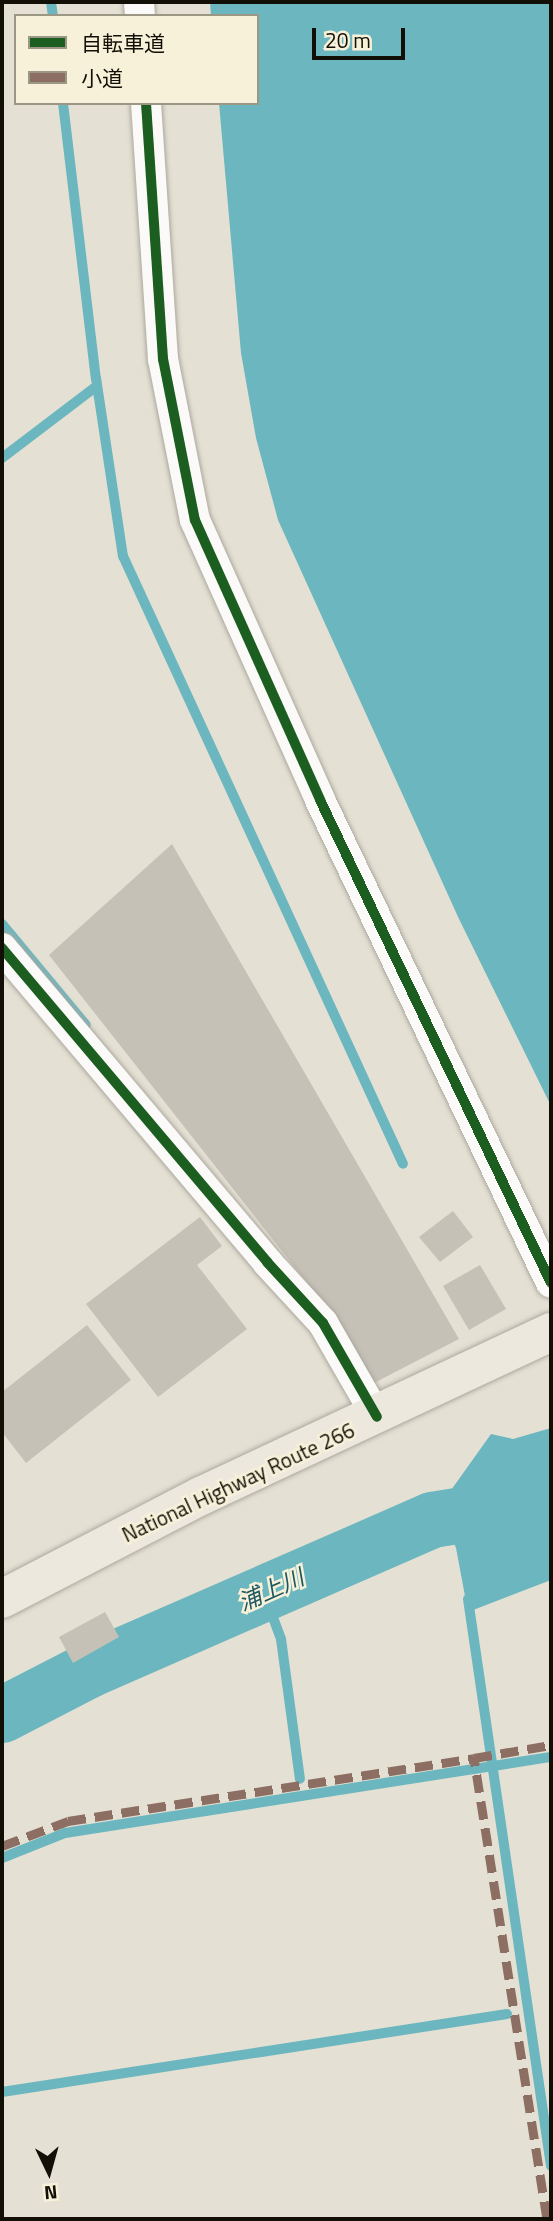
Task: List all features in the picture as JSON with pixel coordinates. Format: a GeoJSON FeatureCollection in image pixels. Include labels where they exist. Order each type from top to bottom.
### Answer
{"type":"FeatureCollection","features":[{"type":"Feature","properties":{"kind":"highway","name":"National Highway Route 266"},"geometry":{"type":"LineString","coordinates":[[2,1599],[201,1496],[377,1417],[551,1332]]}},
{"type":"Feature","properties":{"kind":"street"},"geometry":{"type":"LineString","coordinates":[[146,105],[163,359],[195,520],[320,800],[551,1283]]}},
{"type":"Feature","properties":{"kind":"street"},"geometry":{"type":"LineString","coordinates":[[2,948],[267,1262],[323,1322],[377,1417]]}},
{"type":"Feature","properties":{"kind":"water"},"geometry":{"type":"Polygon","coordinates":[[[210,2],[551,2],[551,1106],[459,919],[278,520],[256,438],[241,353],[219,105],[259,105],[259,14],[211,14],[210,2]]]}},
{"type":"Feature","properties":{"kind":"water"},"geometry":{"type":"Polygon","coordinates":[[[551,1428],[551,1580],[468,1612],[456,1548],[439,1507],[491,1434],[513,1439],[551,1428]]]}},
{"type":"Feature","properties":{"kind":"building"},"geometry":{"type":"Polygon","coordinates":[[[172,844],[459,1339],[374,1383],[326,1307],[49,955],[172,844]]]}},
{"type":"Feature","properties":{"kind":"building"},"geometry":{"type":"Polygon","coordinates":[[[453,1211],[473,1237],[440,1262],[419,1237],[453,1211]]]}},
{"type":"Feature","properties":{"kind":"building"},"geometry":{"type":"Polygon","coordinates":[[[200,1217],[222,1246],[197,1265],[247,1329],[158,1397],[86,1304],[200,1217]]]}},
{"type":"Feature","properties":{"kind":"building"},"geometry":{"type":"Polygon","coordinates":[[[480,1265],[506,1309],[469,1330],[443,1286],[480,1265]]]}},
{"type":"Feature","properties":{"kind":"building"},"geometry":{"type":"Polygon","coordinates":[[[87,1325],[131,1380],[26,1463],[2,1432],[2,1392],[87,1325]]]}},
{"type":"Feature","properties":{"kind":"building"},"geometry":{"type":"Polygon","coordinates":[[[105,1612],[119,1637],[73,1663],[59,1637],[105,1612]]]}},
{"type":"Feature","properties":{"kind":"waterway"},"geometry":{"type":"LineString","coordinates":[[51,2],[53,14]]}},
{"type":"Feature","properties":{"kind":"waterway"},"geometry":{"type":"LineString","coordinates":[[63,105],[96,378],[123,556],[403,1164]]}},
{"type":"Feature","properties":{"kind":"waterway"},"geometry":{"type":"LineString","coordinates":[[2,458],[97,386]]}},
{"type":"Feature","properties":{"kind":"waterway"},"geometry":{"type":"LineString","coordinates":[[2,924],[86,1025]]}},
{"type":"Feature","properties":{"kind":"waterway","name":"浦上川"},"geometry":{"type":"LineString","coordinates":[[2,1715],[89,1670],[432,1520],[551,1501]]}},
{"type":"Feature","properties":{"kind":"waterway"},"geometry":{"type":"LineString","coordinates":[[264,1593],[281,1639],[300,1779]]}},
{"type":"Feature","properties":{"kind":"waterway"},"geometry":{"type":"LineString","coordinates":[[468,1599],[551,2166]]}},
{"type":"Feature","properties":{"kind":"waterway"},"geometry":{"type":"LineString","coordinates":[[2,1858],[65,1833],[551,1757]]}},
{"type":"Feature","properties":{"kind":"waterway"},"geometry":{"type":"LineString","coordinates":[[2,2092],[507,2014]]}},
{"type":"Feature","properties":{"kind":"marked path"},"geometry":{"type":"LineString","coordinates":[[547,2219],[474,1758],[551,1745]]}},
{"type":"Feature","properties":{"kind":"marked path"},"geometry":{"type":"LineString","coordinates":[[2,1846],[68,1821],[474,1758]]}},
{"type":"Feature","properties":{"kind":"cycle path"},"geometry":{"type":"LineString","coordinates":[[146,105],[163,359],[195,520],[320,800],[551,1283]]}},
{"type":"Feature","properties":{"kind":"cycle path"},"geometry":{"type":"LineString","coordinates":[[2,948],[267,1262],[323,1323],[377,1417]]}}]}
